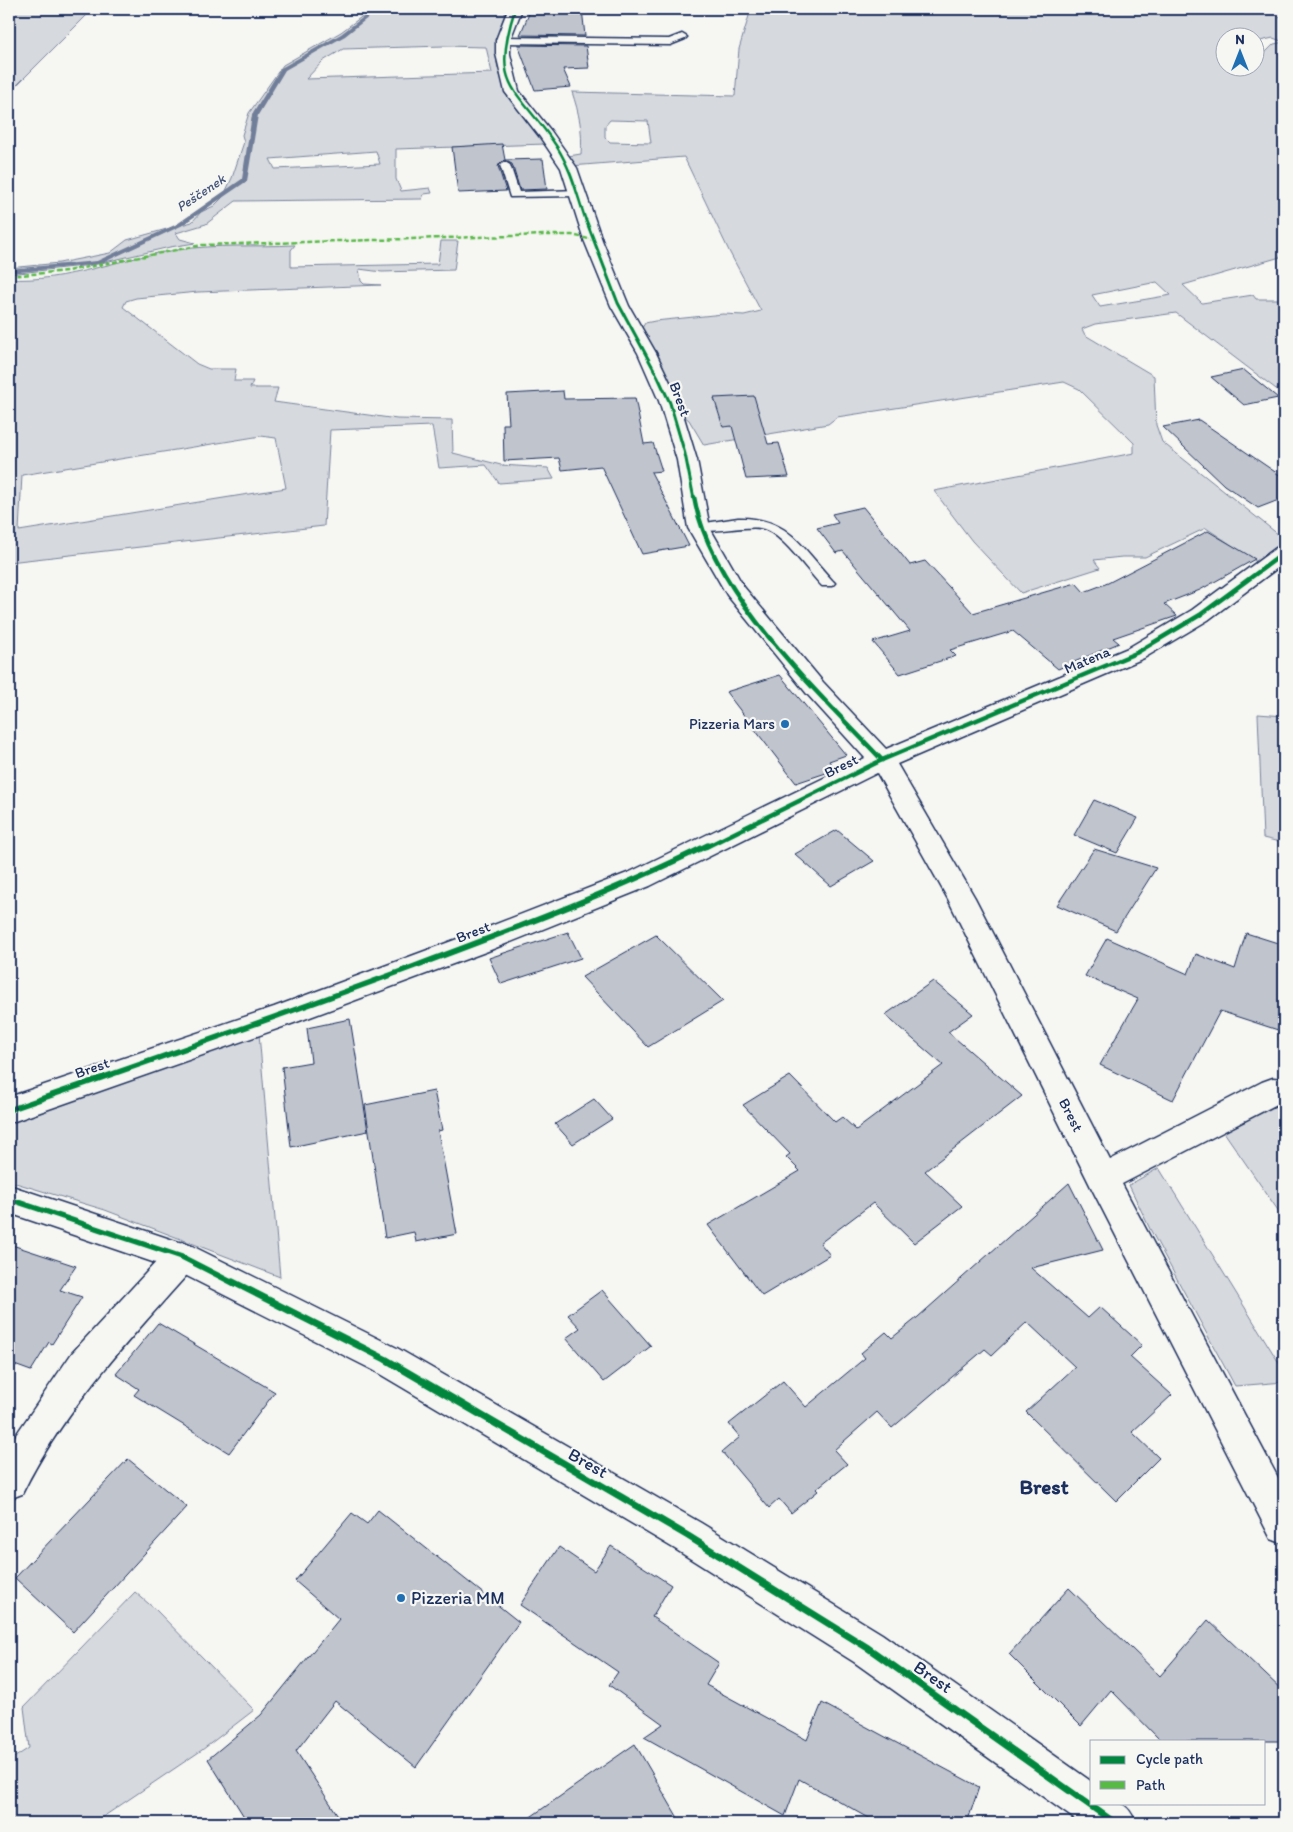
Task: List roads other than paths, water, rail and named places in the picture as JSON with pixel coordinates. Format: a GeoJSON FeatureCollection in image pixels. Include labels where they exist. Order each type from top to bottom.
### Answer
{"type":"FeatureCollection","features":[{"type":"Feature","properties":{"kind":"street","name":"Brest"},"geometry":{"type":"LineString","coordinates":[[515,9],[504,40],[502,54],[512,92],[546,134],[569,168],[620,306],[647,353],[669,401],[687,460],[699,528],[735,590],[815,688],[882,760],[961,898],[1103,1179],[1284,1526]]}},
{"type":"Feature","properties":{"kind":"street","name":"Matena"},"geometry":{"type":"LineString","coordinates":[[882,760],[1136,653],[1200,615],[1284,553]]}},
{"type":"Feature","properties":{"kind":"street","name":"Brest"},"geometry":{"type":"LineString","coordinates":[[9,1110],[293,1012],[478,943],[631,883],[882,760]]}},
{"type":"Feature","properties":{"kind":"street"},"geometry":{"type":"LineString","coordinates":[[1103,1179],[1281,1088]]}},
{"type":"Feature","properties":{"kind":"street","name":"Brest"},"geometry":{"type":"LineString","coordinates":[[9,1199],[182,1257],[385,1359],[688,1536],[868,1648],[1106,1821]]}},
{"type":"Feature","properties":{"kind":"street"},"geometry":{"type":"LineString","coordinates":[[9,1481],[18,1463],[84,1365],[182,1257]]}},
{"type":"Feature","properties":{"kind":"lane"},"geometry":{"type":"LineString","coordinates":[[504,40],[632,43],[670,42],[682,37]]}},
{"type":"Feature","properties":{"kind":"lane"},"geometry":{"type":"LineString","coordinates":[[505,165],[514,195],[578,193]]}},
{"type":"Feature","properties":{"kind":"lane"},"geometry":{"type":"LineString","coordinates":[[699,528],[739,523],[756,523],[775,528],[827,584]]}},
{"type":"Feature","properties":{"kind":"waterway","name":"Peščenek"},"geometry":{"type":"LineString","coordinates":[[9,271],[98,263],[179,225],[245,180],[255,115],[283,69],[343,35],[377,9]]}},
{"type":"Feature","properties":{"kind":"place","name":"Pizzeria Mars"},"geometry":{"type":"Point","coordinates":[785,724]}},
{"type":"Feature","properties":{"kind":"place","name":"Pizzeria MM"},"geometry":{"type":"Point","coordinates":[401,1598]}},
{"type":"Feature","properties":{"kind":"district","name":"Brest"},"geometry":{"type":"Point","coordinates":[1044,1486]}}]}
